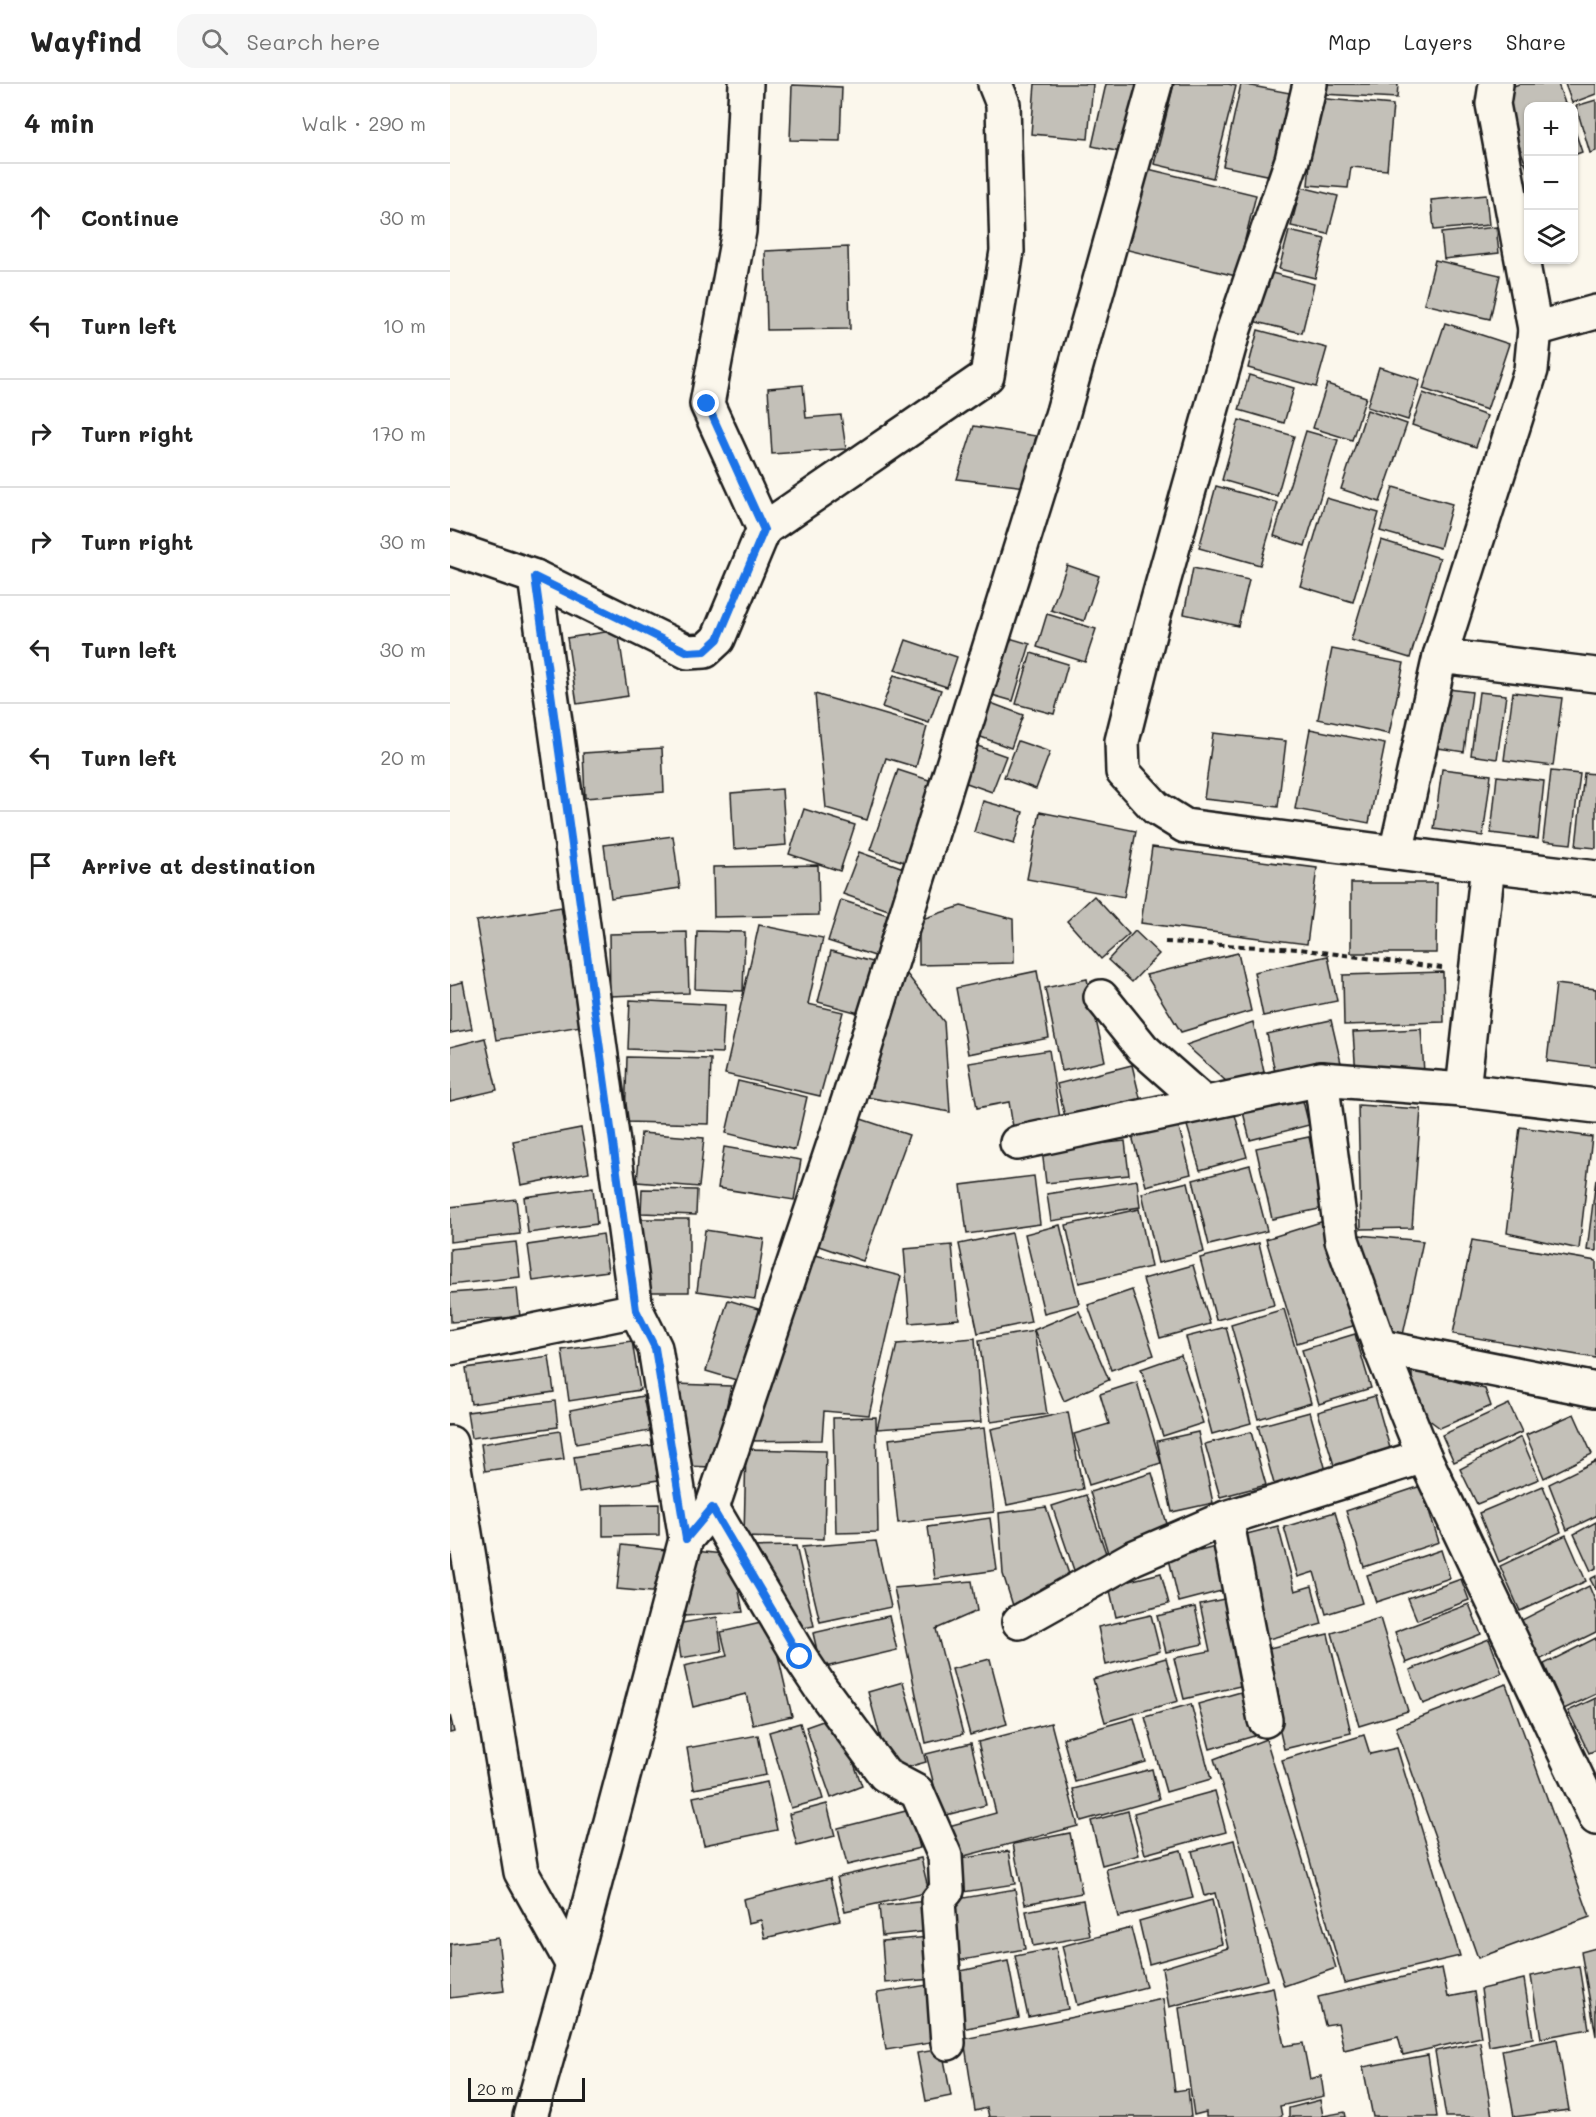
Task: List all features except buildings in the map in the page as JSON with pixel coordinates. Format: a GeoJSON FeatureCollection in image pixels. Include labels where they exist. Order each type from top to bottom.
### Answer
{"type":"FeatureCollection","features":[{"type":"Feature","properties":{"kind":"street"},"geometry":{"type":"LineString","coordinates":[[746,84],[740,231],[707,404],[764,530]]}},
{"type":"Feature","properties":{"kind":"street"},"geometry":{"type":"LineString","coordinates":[[450,548],[535,577],[688,652],[705,651],[718,639],[764,530],[987,376],[1007,251],[1003,104],[995,84]]}},
{"type":"Feature","properties":{"kind":"street"},"geometry":{"type":"LineString","coordinates":[[686,1539],[712,1508],[848,1102],[1063,412],[1155,84]]}},
{"type":"Feature","properties":{"kind":"street"},"geometry":{"type":"LineString","coordinates":[[1310,84],[1292,160],[1234,329],[1153,618],[1122,741],[1123,772],[1156,808],[1185,826],[1596,878]]}},
{"type":"Feature","properties":{"kind":"street"},"geometry":{"type":"LineString","coordinates":[[1396,853],[1440,656],[1531,370],[1536,329],[1493,104],[1496,84]]}},
{"type":"Feature","properties":{"kind":"street"},"geometry":{"type":"LineString","coordinates":[[1536,329],[1596,312]]}},
{"type":"Feature","properties":{"kind":"street"},"geometry":{"type":"LineString","coordinates":[[530,2117],[573,1965],[686,1539],[655,1348],[636,1310],[535,577]]}},
{"type":"Feature","properties":{"kind":"street"},"geometry":{"type":"LineString","coordinates":[[1440,656],[1596,675]]}},
{"type":"Feature","properties":{"kind":"street"},"geometry":{"type":"LineString","coordinates":[[1463,1090],[1488,865]]}},
{"type":"Feature","properties":{"kind":"street"},"geometry":{"type":"LineString","coordinates":[[1101,997],[1143,1049],[1204,1103]]}},
{"type":"Feature","properties":{"kind":"street"},"geometry":{"type":"LineString","coordinates":[[1321,1079],[1342,1240],[1380,1347],[1424,1456],[1596,1818]]}},
{"type":"Feature","properties":{"kind":"street"},"geometry":{"type":"LineString","coordinates":[[1017,1143],[1321,1079],[1463,1090],[1596,1106]]}},
{"type":"Feature","properties":{"kind":"street"},"geometry":{"type":"LineString","coordinates":[[450,1348],[636,1310]]}},
{"type":"Feature","properties":{"kind":"street"},"geometry":{"type":"LineString","coordinates":[[1380,1347],[1596,1390]]}},
{"type":"Feature","properties":{"kind":"street"},"geometry":{"type":"LineString","coordinates":[[450,1443],[520,1872],[573,1965]]}},
{"type":"Feature","properties":{"kind":"street"},"geometry":{"type":"LineString","coordinates":[[1019,1622],[1133,1558],[1226,1518],[1424,1456]]}},
{"type":"Feature","properties":{"kind":"street"},"geometry":{"type":"LineString","coordinates":[[712,1508],[820,1687],[885,1775],[917,1792],[945,1856],[947,1890],[938,1901],[948,2043]]}},
{"type":"Feature","properties":{"kind":"street"},"geometry":{"type":"LineString","coordinates":[[1226,1518],[1265,1720]]}},
{"type":"Feature","properties":{"kind":"path"},"geometry":{"type":"LineString","coordinates":[[1165,942],[1299,949],[1476,972]]}},
{"type":"Feature","properties":{"kind":"route"},"geometry":{"type":"LineString","coordinates":[[707,404],[764,530],[718,639],[705,651],[688,652],[535,577],[626,1223],[636,1310],[655,1348],[686,1539],[712,1508],[800,1657]]}}]}
